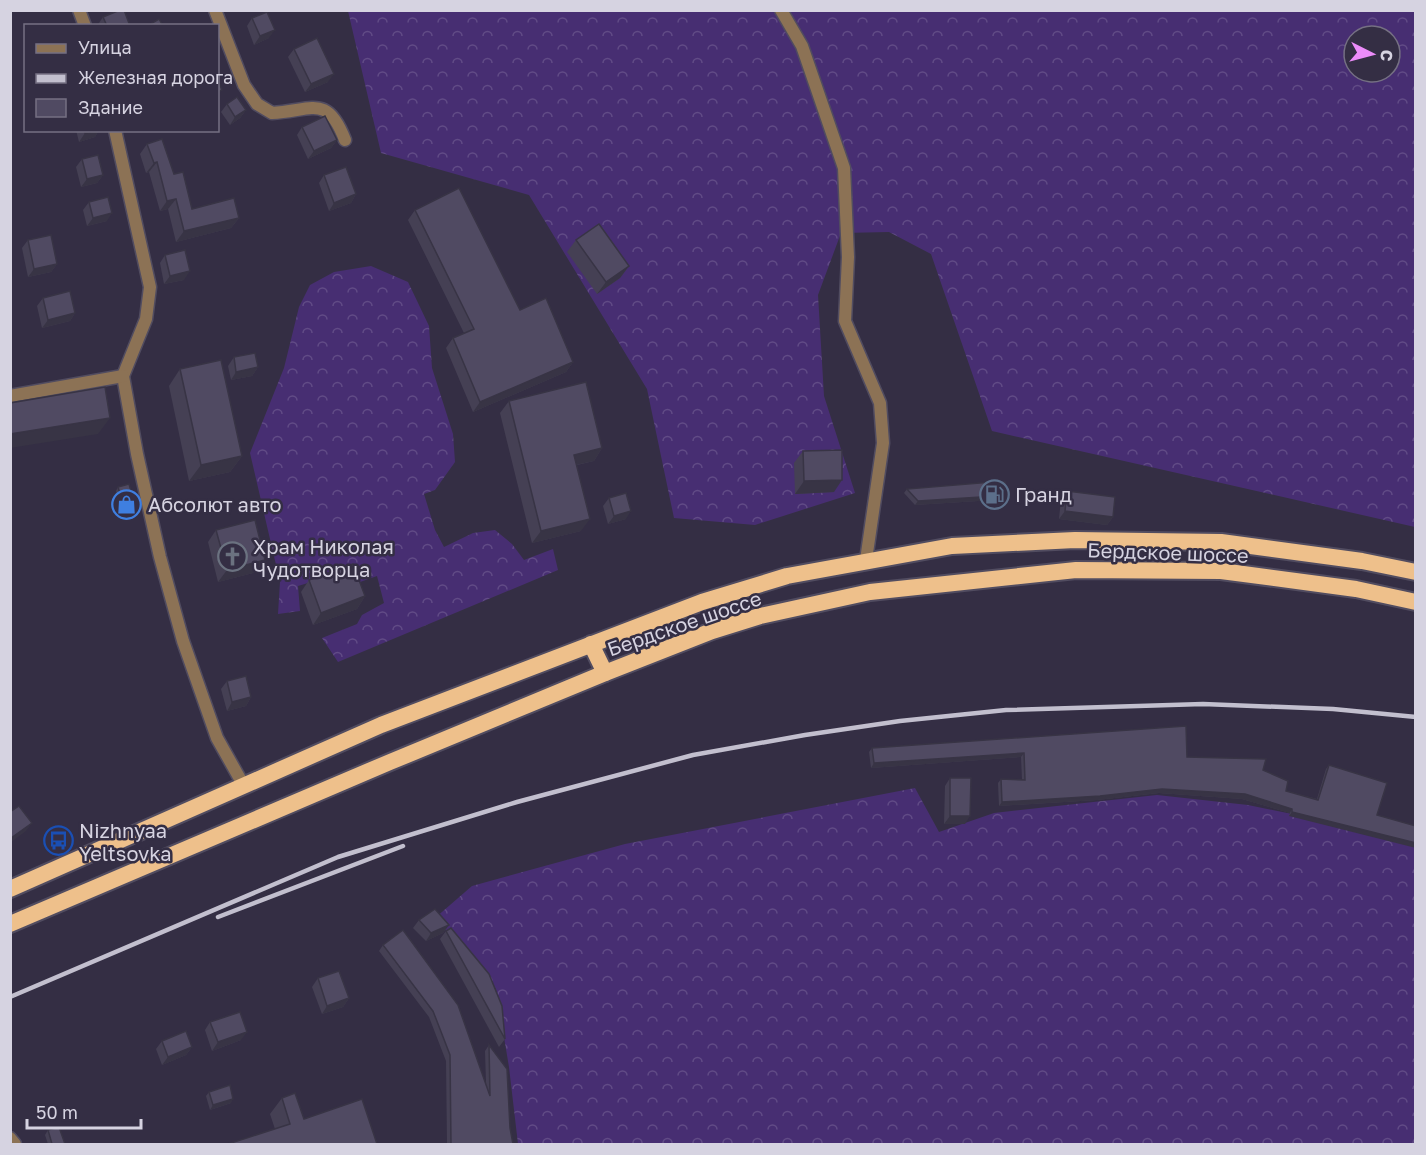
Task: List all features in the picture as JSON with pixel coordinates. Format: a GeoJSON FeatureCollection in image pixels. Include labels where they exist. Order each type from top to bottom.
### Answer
{"type":"FeatureCollection","features":[{"type":"Feature","properties":{"kind":"highway","name":"Бердское шоссе"},"geometry":{"type":"LineString","coordinates":[[10,889],[381,725],[702,602],[787,576],[952,546],[1075,540],[1221,542],[1362,561],[1416,572]]}},
{"type":"Feature","properties":{"kind":"highway","name":"Бердское шоссе"},"geometry":{"type":"LineString","coordinates":[[10,924],[605,673],[712,631],[760,616],[859,595],[1076,570],[1221,571],[1356,589],[1416,602]]}},
{"type":"Feature","properties":{"kind":"highway"},"geometry":{"type":"LineString","coordinates":[[591,644],[605,673]]}},
{"type":"Feature","properties":{"kind":"street"},"geometry":{"type":"LineString","coordinates":[[214,10],[244,85],[257,104],[272,113],[315,107],[330,112],[337,120],[345,140]]}},
{"type":"Feature","properties":{"kind":"street"},"geometry":{"type":"LineString","coordinates":[[781,10],[802,46],[844,168],[848,257],[845,321],[880,402],[883,443],[866,560]]}},
{"type":"Feature","properties":{"kind":"street"},"geometry":{"type":"LineString","coordinates":[[115,132],[150,287],[146,319],[123,376],[144,488],[183,640],[217,738],[244,786]]}},
{"type":"Feature","properties":{"kind":"street"},"geometry":{"type":"LineString","coordinates":[[10,396],[123,376]]}},
{"type":"Feature","properties":{"kind":"street"},"geometry":{"type":"LineString","coordinates":[[10,1138],[15,1144]]}},
{"type":"Feature","properties":{"kind":"green space"},"geometry":{"type":"Polygon","coordinates":[[[348,11],[1415,11],[1415,527],[992,431],[931,254],[889,232],[841,233],[818,295],[824,396],[855,493],[755,525],[674,518],[647,389],[529,195],[381,153],[348,11]]]}},
{"type":"Feature","properties":{"kind":"green space"},"geometry":{"type":"Polygon","coordinates":[[[371,266],[408,282],[429,326],[432,368],[453,434],[455,462],[435,490],[424,494],[435,530],[444,547],[473,533],[495,530],[512,544],[524,560],[553,549],[558,570],[338,662],[322,638],[357,624],[362,615],[384,603],[377,576],[360,582],[350,570],[298,586],[300,611],[278,614],[280,582],[250,453],[284,368],[299,307],[310,285],[334,272],[371,266]]]}},
{"type":"Feature","properties":{"kind":"green space"},"geometry":{"type":"Polygon","coordinates":[[[915,788],[939,832],[994,813],[1157,795],[1248,805],[1415,839],[1415,1144],[518,1144],[509,1067],[496,989],[435,918],[472,886],[625,844],[915,788]]]}},
{"type":"Feature","properties":{"kind":"building"},"geometry":{"type":"Polygon","coordinates":[[[124,10],[129,24],[106,24],[103,17],[124,10]]]}},
{"type":"Feature","properties":{"kind":"building"},"geometry":{"type":"Polygon","coordinates":[[[267,12],[275,30],[260,36],[252,18],[267,12]]]}},
{"type":"Feature","properties":{"kind":"building"},"geometry":{"type":"Polygon","coordinates":[[[159,19],[162,24],[150,24],[159,19]]]}},
{"type":"Feature","properties":{"kind":"building"},"geometry":{"type":"Polygon","coordinates":[[[317,38],[334,74],[311,84],[294,49],[317,38]]]}},
{"type":"Feature","properties":{"kind":"building"},"geometry":{"type":"Polygon","coordinates":[[[237,97],[246,110],[235,117],[227,104],[237,97]]]}},
{"type":"Feature","properties":{"kind":"building"},"geometry":{"type":"Polygon","coordinates":[[[325,116],[337,140],[314,151],[302,127],[325,116]]]}},
{"type":"Feature","properties":{"kind":"building"},"geometry":{"type":"Polygon","coordinates":[[[162,139],[174,174],[183,172],[192,209],[234,198],[239,218],[184,231],[176,199],[167,201],[157,162],[154,163],[147,144],[162,139]]]}},
{"type":"Feature","properties":{"kind":"building"},"geometry":{"type":"Polygon","coordinates":[[[98,155],[103,175],[87,179],[82,159],[98,155]]]}},
{"type":"Feature","properties":{"kind":"building"},"geometry":{"type":"Polygon","coordinates":[[[346,167],[356,194],[334,203],[324,175],[346,167]]]}},
{"type":"Feature","properties":{"kind":"building"},"geometry":{"type":"Polygon","coordinates":[[[459,188],[520,310],[546,298],[573,362],[480,402],[453,338],[474,329],[415,210],[459,188]]]}},
{"type":"Feature","properties":{"kind":"building"},"geometry":{"type":"Polygon","coordinates":[[[108,197],[112,213],[93,218],[89,202],[108,197]]]}},
{"type":"Feature","properties":{"kind":"building"},"geometry":{"type":"Polygon","coordinates":[[[599,224],[629,266],[606,282],[576,240],[599,224]]]}},
{"type":"Feature","properties":{"kind":"building"},"geometry":{"type":"Polygon","coordinates":[[[51,235],[57,264],[34,269],[28,240],[51,235]]]}},
{"type":"Feature","properties":{"kind":"building"},"geometry":{"type":"Polygon","coordinates":[[[185,250],[190,271],[170,276],[165,255],[185,250]]]}},
{"type":"Feature","properties":{"kind":"building"},"geometry":{"type":"Polygon","coordinates":[[[70,291],[75,313],[48,320],[43,298],[70,291]]]}},
{"type":"Feature","properties":{"kind":"building"},"geometry":{"type":"Polygon","coordinates":[[[255,353],[258,367],[236,372],[234,357],[255,353]]]}},
{"type":"Feature","properties":{"kind":"building"},"geometry":{"type":"Polygon","coordinates":[[[221,360],[242,456],[201,465],[180,369],[221,360]]]}},
{"type":"Feature","properties":{"kind":"building"},"geometry":{"type":"Polygon","coordinates":[[[586,382],[602,448],[574,455],[590,519],[541,531],[509,401],[586,382]]]}},
{"type":"Feature","properties":{"kind":"building"},"geometry":{"type":"Polygon","coordinates":[[[105,387],[110,418],[10,434],[10,403],[105,387]]]}},
{"type":"Feature","properties":{"kind":"building"},"geometry":{"type":"Polygon","coordinates":[[[842,450],[842,480],[804,481],[803,451],[842,450]]]}},
{"type":"Feature","properties":{"kind":"building"},"geometry":{"type":"Polygon","coordinates":[[[1005,482],[1005,494],[918,501],[907,489],[1005,482]]]}},
{"type":"Feature","properties":{"kind":"building"},"geometry":{"type":"Polygon","coordinates":[[[129,484],[134,502],[123,505],[118,487],[129,484]]]}},
{"type":"Feature","properties":{"kind":"building"},"geometry":{"type":"Polygon","coordinates":[[[1067,491],[1115,497],[1113,517],[1065,511],[1067,491]]]}},
{"type":"Feature","properties":{"kind":"building"},"geometry":{"type":"Polygon","coordinates":[[[626,493],[631,511],[614,516],[609,498],[626,493]]]}},
{"type":"Feature","properties":{"kind":"building"},"geometry":{"type":"Polygon","coordinates":[[[255,520],[265,560],[227,570],[216,530],[255,520]]]}},
{"type":"Feature","properties":{"kind":"building"},"geometry":{"type":"Polygon","coordinates":[[[353,564],[365,596],[321,613],[309,580],[353,564]]]}},
{"type":"Feature","properties":{"kind":"building"},"geometry":{"type":"Polygon","coordinates":[[[246,676],[251,697],[232,702],[227,681],[246,676]]]}},
{"type":"Feature","properties":{"kind":"building"},"geometry":{"type":"Polygon","coordinates":[[[1186,726],[1187,757],[1266,759],[1263,770],[1288,781],[1286,791],[1318,800],[1329,765],[1387,783],[1377,815],[1416,826],[1416,843],[1292,812],[1292,809],[1245,794],[1162,789],[1100,796],[1002,802],[1001,779],[1025,780],[1024,753],[874,763],[872,748],[1186,726]]]}},
{"type":"Feature","properties":{"kind":"building"},"geometry":{"type":"Polygon","coordinates":[[[950,778],[971,778],[970,816],[950,816],[950,778]]]}},
{"type":"Feature","properties":{"kind":"building"},"geometry":{"type":"Polygon","coordinates":[[[19,806],[32,823],[11,838],[10,812],[19,806]]]}},
{"type":"Feature","properties":{"kind":"building"},"geometry":{"type":"Polygon","coordinates":[[[435,909],[449,925],[431,933],[419,920],[435,909]]]}},
{"type":"Feature","properties":{"kind":"building"},"geometry":{"type":"Polygon","coordinates":[[[451,928],[489,974],[502,1006],[505,1039],[446,931],[451,928]]]}},
{"type":"Feature","properties":{"kind":"building"},"geometry":{"type":"Polygon","coordinates":[[[403,930],[458,1005],[490,1096],[489,1045],[507,1069],[513,1144],[451,1144],[450,1055],[433,1011],[383,945],[403,930]]]}},
{"type":"Feature","properties":{"kind":"building"},"geometry":{"type":"Polygon","coordinates":[[[339,971],[349,998],[327,1006],[318,978],[339,971]]]}},
{"type":"Feature","properties":{"kind":"building"},"geometry":{"type":"Polygon","coordinates":[[[240,1012],[247,1032],[218,1042],[210,1022],[240,1012]]]}},
{"type":"Feature","properties":{"kind":"building"},"geometry":{"type":"Polygon","coordinates":[[[186,1031],[192,1047],[168,1057],[162,1041],[186,1031]]]}},
{"type":"Feature","properties":{"kind":"building"},"geometry":{"type":"Polygon","coordinates":[[[230,1085],[233,1099],[213,1105],[209,1092],[230,1085]]]}},
{"type":"Feature","properties":{"kind":"building"},"geometry":{"type":"Polygon","coordinates":[[[295,1093],[304,1119],[362,1099],[377,1144],[228,1144],[290,1124],[282,1098],[295,1093]]]}},
{"type":"Feature","properties":{"kind":"building"},"geometry":{"type":"Polygon","coordinates":[[[59,1127],[65,1144],[52,1144],[48,1130],[59,1127]]]}},
{"type":"Feature","properties":{"kind":"railway"},"geometry":{"type":"LineString","coordinates":[[10,997],[338,857],[517,802],[693,755],[900,721],[1006,710],[1203,704],[1333,709],[1416,717]]}},
{"type":"Feature","properties":{"kind":"railway"},"geometry":{"type":"LineString","coordinates":[[218,917],[403,846]]}},
{"type":"Feature","properties":{"kind":"place","name":"Гранд"},"geometry":{"type":"Point","coordinates":[994,494]}},
{"type":"Feature","properties":{"kind":"place","name":"Абсолют авто"},"geometry":{"type":"Point","coordinates":[127,504]}},
{"type":"Feature","properties":{"kind":"place","name":"Храм Николая Чудотворца"},"geometry":{"type":"Point","coordinates":[232,557]}},
{"type":"Feature","properties":{"kind":"place","name":"Nizhnyaa Yeltsovka"},"geometry":{"type":"Point","coordinates":[58,841]}}]}
